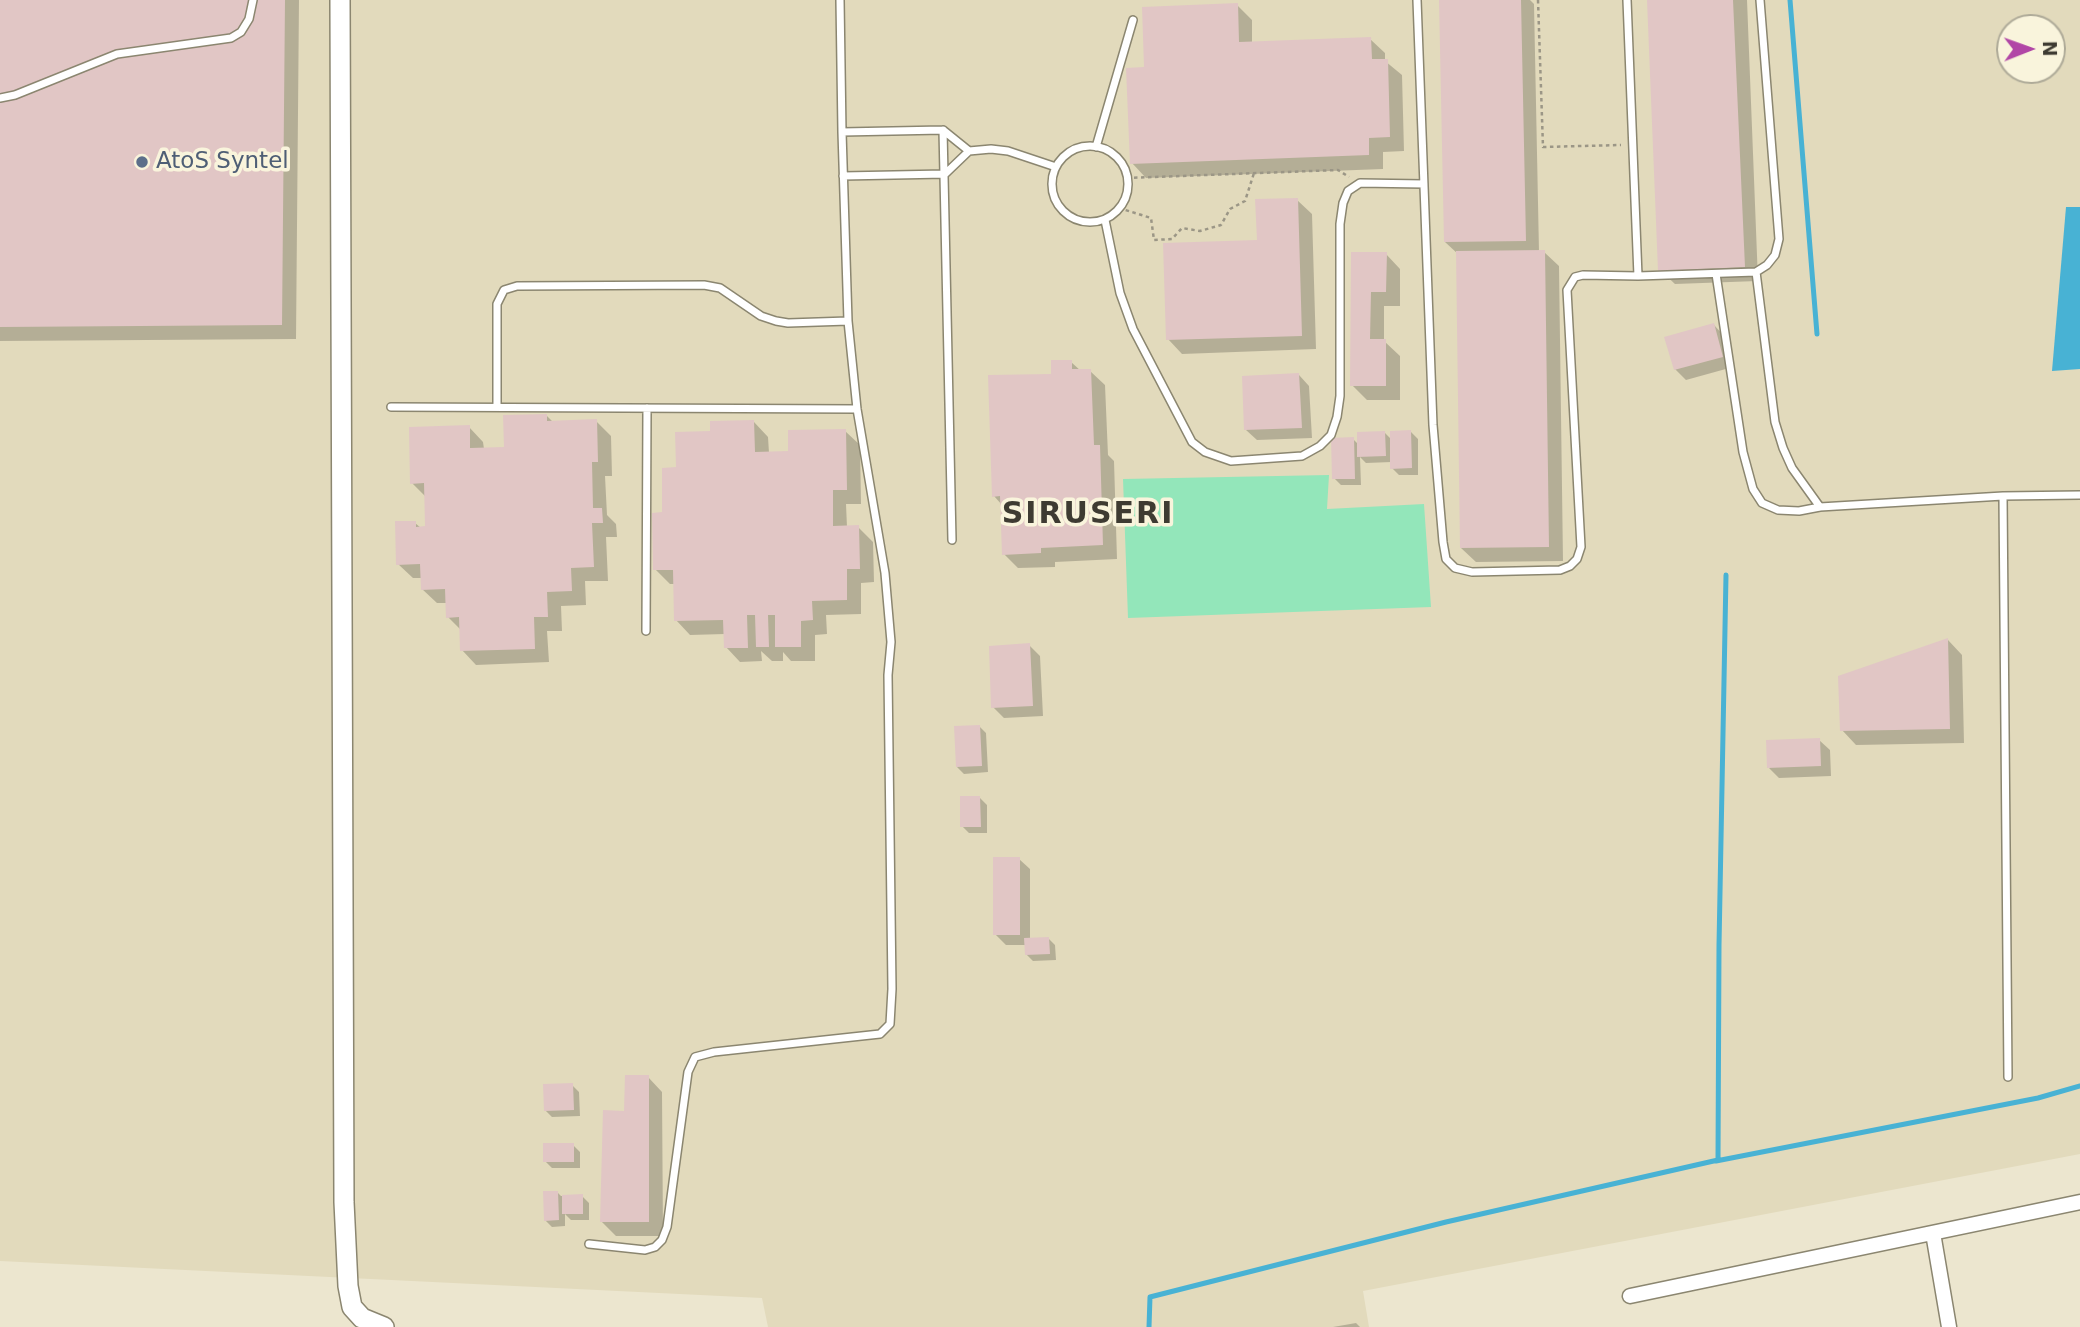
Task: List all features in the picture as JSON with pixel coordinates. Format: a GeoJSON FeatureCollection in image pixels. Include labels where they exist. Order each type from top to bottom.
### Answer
{"type":"FeatureCollection","features":[{"type":"Feature","properties":{"kind":"street"},"geometry":{"type":"LineString","coordinates":[[340,0],[344,1202],[348,1286],[354,1315],[384,1327]]}},
{"type":"Feature","properties":{"kind":"street"},"geometry":{"type":"LineString","coordinates":[[1630,1296],[2080,1202]]}},
{"type":"Feature","properties":{"kind":"street"},"geometry":{"type":"LineString","coordinates":[[1933,1233],[1949,1327]]}},
{"type":"Feature","properties":{"kind":"lane"},"geometry":{"type":"LineString","coordinates":[[0,98],[15,95],[117,54],[231,38],[241,32],[249,19],[253,0]]}},
{"type":"Feature","properties":{"kind":"lane"},"geometry":{"type":"LineString","coordinates":[[589,1244],[645,1250],[655,1247],[662,1240],[667,1227],[688,1072],[695,1057],[714,1052],[880,1034],[890,1024],[890,632],[885,573],[857,409],[848,321],[841,0]]}},
{"type":"Feature","properties":{"kind":"lane"},"geometry":{"type":"LineString","coordinates":[[1417,0],[1433,425],[1443,542],[1446,559],[1455,568],[1472,572],[1560,570],[1577,559],[1581,547],[1567,290],[1575,277],[1756,272],[1767,265],[1775,255],[1779,239],[1760,0]]}},
{"type":"Feature","properties":{"kind":"lane"},"geometry":{"type":"LineString","coordinates":[[1627,0],[1638,276]]}},
{"type":"Feature","properties":{"kind":"lane"},"geometry":{"type":"LineString","coordinates":[[1096,147],[1133,20]]}},
{"type":"Feature","properties":{"kind":"lane"},"geometry":{"type":"LineString","coordinates":[[842,132],[943,130],[969,151]]}},
{"type":"Feature","properties":{"kind":"lane"},"geometry":{"type":"LineString","coordinates":[[943,130],[952,540]]}},
{"type":"Feature","properties":{"kind":"lane"},"geometry":{"type":"LineString","coordinates":[[1080,148],[1105,149],[1123,166],[1127,178],[1127,191],[1119,208],[1105,220],[1080,222],[1069,217],[1054,197],[1052,185],[1056,167],[1068,153],[1080,148]]}},
{"type":"Feature","properties":{"kind":"lane"},"geometry":{"type":"LineString","coordinates":[[843,176],[944,174],[969,151],[991,149],[1008,151],[1056,167]]}},
{"type":"Feature","properties":{"kind":"lane"},"geometry":{"type":"LineString","coordinates":[[1105,220],[1120,293],[1133,329],[1192,442],[1205,452],[1231,461],[1302,456],[1320,446],[1331,435],[1337,417],[1340,224],[1343,203],[1349,191],[1360,183],[1424,184]]}},
{"type":"Feature","properties":{"kind":"lane"},"geometry":{"type":"LineString","coordinates":[[1756,272],[1775,422],[1792,467],[1820,507]]}},
{"type":"Feature","properties":{"kind":"lane"},"geometry":{"type":"LineString","coordinates":[[1716,274],[1743,452],[1753,489],[1762,503],[1778,510],[1799,511],[1820,507],[2003,496],[2080,495]]}},
{"type":"Feature","properties":{"kind":"lane"},"geometry":{"type":"LineString","coordinates":[[496,407],[497,304],[504,290],[517,286],[704,285],[720,288],[761,316],[776,321],[848,321]]}},
{"type":"Feature","properties":{"kind":"lane"},"geometry":{"type":"LineString","coordinates":[[391,407],[857,409]]}},
{"type":"Feature","properties":{"kind":"lane"},"geometry":{"type":"LineString","coordinates":[[646,631],[648,408]]}},
{"type":"Feature","properties":{"kind":"lane"},"geometry":{"type":"LineString","coordinates":[[2003,496],[2008,1077]]}},
{"type":"Feature","properties":{"kind":"path"},"geometry":{"type":"LineString","coordinates":[[1538,0],[1543,146],[1631,145]]}},
{"type":"Feature","properties":{"kind":"path"},"geometry":{"type":"LineString","coordinates":[[1127,178],[1338,170],[1360,183]]}},
{"type":"Feature","properties":{"kind":"path"},"geometry":{"type":"LineString","coordinates":[[1119,208],[1152,218],[1154,240],[1172,239],[1182,228],[1200,231],[1221,225],[1230,209],[1245,201],[1254,173]]}},
{"type":"Feature","properties":{"kind":"shaded area"},"geometry":{"type":"Polygon","coordinates":[[[0,0],[2080,0],[2080,1154],[1363,1291],[1369,1327],[768,1327],[762,1298],[0,1261],[0,0]]]}},
{"type":"Feature","properties":{"kind":"green space"},"geometry":{"type":"Polygon","coordinates":[[[1329,475],[1327,509],[1424,504],[1431,607],[1128,618],[1123,479],[1329,475]]]}},
{"type":"Feature","properties":{"kind":"water"},"geometry":{"type":"Polygon","coordinates":[[[2066,207],[2080,207],[2080,369],[2052,371],[2066,207]]]}},
{"type":"Feature","properties":{"kind":"building","name":"AtoS Syntel"},"geometry":{"type":"Polygon","coordinates":[[[0,0],[285,0],[282,325],[0,327],[0,0]]]}},
{"type":"Feature","properties":{"kind":"building"},"geometry":{"type":"Polygon","coordinates":[[[1439,0],[1521,0],[1526,241],[1444,242],[1439,0]]]}},
{"type":"Feature","properties":{"kind":"building"},"geometry":{"type":"Polygon","coordinates":[[[1647,0],[1733,0],[1745,267],[1658,271],[1647,0]]]}},
{"type":"Feature","properties":{"kind":"building"},"geometry":{"type":"Polygon","coordinates":[[[1238,3],[1239,42],[1371,37],[1372,59],[1388,59],[1390,137],[1369,138],[1369,155],[1130,164],[1126,68],[1144,67],[1142,7],[1238,3]]]}},
{"type":"Feature","properties":{"kind":"building"},"geometry":{"type":"Polygon","coordinates":[[[1298,198],[1302,336],[1166,340],[1163,243],[1257,240],[1255,199],[1298,198]]]}},
{"type":"Feature","properties":{"kind":"building"},"geometry":{"type":"Polygon","coordinates":[[[1545,250],[1549,547],[1460,548],[1456,251],[1545,250]]]}},
{"type":"Feature","properties":{"kind":"building"},"geometry":{"type":"Polygon","coordinates":[[[1351,252],[1387,252],[1386,292],[1371,292],[1370,339],[1386,339],[1386,386],[1350,386],[1351,252]]]}},
{"type":"Feature","properties":{"kind":"building"},"geometry":{"type":"Polygon","coordinates":[[[1714,323],[1723,357],[1674,370],[1664,337],[1714,323]]]}},
{"type":"Feature","properties":{"kind":"building"},"geometry":{"type":"Polygon","coordinates":[[[1051,360],[1072,360],[1072,369],[1091,369],[1094,445],[1100,445],[1103,545],[1041,548],[1041,553],[1002,555],[1000,496],[992,497],[988,375],[1051,374],[1051,360]]]}},
{"type":"Feature","properties":{"kind":"building"},"geometry":{"type":"Polygon","coordinates":[[[1299,373],[1302,428],[1244,430],[1242,376],[1299,373]]]}},
{"type":"Feature","properties":{"kind":"building"},"geometry":{"type":"Polygon","coordinates":[[[547,414],[547,421],[597,419],[598,462],[592,462],[593,508],[602,508],[603,523],[592,523],[594,567],[571,568],[572,591],[547,592],[548,617],[534,617],[535,649],[460,651],[459,617],[446,618],[445,589],[421,590],[420,564],[396,565],[395,521],[416,521],[416,527],[425,526],[424,483],[410,484],[409,427],[470,425],[470,448],[504,447],[503,415],[547,414]]]}},
{"type":"Feature","properties":{"kind":"building"},"geometry":{"type":"Polygon","coordinates":[[[754,420],[755,452],[788,451],[788,430],[846,429],[847,490],[833,490],[833,526],[859,525],[860,569],[847,569],[847,600],[812,601],[813,620],[801,621],[801,647],[775,647],[775,615],[768,615],[769,647],[756,647],[755,615],[747,615],[748,648],[724,648],[723,620],[674,621],[673,570],[653,570],[652,513],[662,512],[662,468],[676,467],[675,432],[710,431],[710,421],[754,420]]]}},
{"type":"Feature","properties":{"kind":"building"},"geometry":{"type":"Polygon","coordinates":[[[1411,430],[1412,468],[1390,469],[1390,431],[1411,430]]]}},
{"type":"Feature","properties":{"kind":"building"},"geometry":{"type":"Polygon","coordinates":[[[1385,431],[1386,456],[1357,457],[1357,432],[1385,431]]]}},
{"type":"Feature","properties":{"kind":"building"},"geometry":{"type":"Polygon","coordinates":[[[1354,437],[1355,479],[1332,479],[1331,438],[1354,437]]]}},
{"type":"Feature","properties":{"kind":"building"},"geometry":{"type":"Polygon","coordinates":[[[1948,638],[1950,729],[1840,731],[1838,676],[1948,638]]]}},
{"type":"Feature","properties":{"kind":"building"},"geometry":{"type":"Polygon","coordinates":[[[1030,643],[1033,706],[991,708],[989,646],[1030,643]]]}},
{"type":"Feature","properties":{"kind":"building"},"geometry":{"type":"Polygon","coordinates":[[[980,725],[982,766],[956,767],[954,726],[980,725]]]}},
{"type":"Feature","properties":{"kind":"building"},"geometry":{"type":"Polygon","coordinates":[[[1820,738],[1821,766],[1767,768],[1766,740],[1820,738]]]}},
{"type":"Feature","properties":{"kind":"building"},"geometry":{"type":"Polygon","coordinates":[[[960,796],[980,796],[981,827],[960,827],[960,796]]]}},
{"type":"Feature","properties":{"kind":"building"},"geometry":{"type":"Polygon","coordinates":[[[993,857],[1020,857],[1020,935],[993,935],[993,857]]]}},
{"type":"Feature","properties":{"kind":"building"},"geometry":{"type":"Polygon","coordinates":[[[1049,937],[1050,954],[1025,955],[1024,938],[1049,937]]]}},
{"type":"Feature","properties":{"kind":"building"},"geometry":{"type":"Polygon","coordinates":[[[625,1075],[649,1075],[649,1222],[600,1222],[603,1110],[624,1111],[625,1075]]]}},
{"type":"Feature","properties":{"kind":"building"},"geometry":{"type":"Polygon","coordinates":[[[573,1083],[574,1110],[544,1111],[543,1084],[573,1083]]]}},
{"type":"Feature","properties":{"kind":"building"},"geometry":{"type":"Polygon","coordinates":[[[543,1143],[574,1143],[574,1162],[543,1162],[543,1143]]]}},
{"type":"Feature","properties":{"kind":"building"},"geometry":{"type":"Polygon","coordinates":[[[543,1191],[558,1191],[559,1220],[544,1221],[543,1191]]]}},
{"type":"Feature","properties":{"kind":"building"},"geometry":{"type":"Polygon","coordinates":[[[583,1194],[583,1214],[562,1214],[562,1195],[583,1194]]]}},
{"type":"Feature","properties":{"kind":"waterway"},"geometry":{"type":"LineString","coordinates":[[1790,0],[1817,334]]}},
{"type":"Feature","properties":{"kind":"waterway"},"geometry":{"type":"LineString","coordinates":[[1149,1327],[1150,1297],[1446,1222],[1718,1160],[1726,575]]}},
{"type":"Feature","properties":{"kind":"waterway"},"geometry":{"type":"LineString","coordinates":[[1716,1161],[2038,1098],[2080,1086]]}},
{"type":"Feature","properties":{"kind":"place","name":"AtoS Syntel"},"geometry":{"type":"Point","coordinates":[142,162]}},
{"type":"Feature","properties":{"kind":"district","name":"SIRUSERI"},"geometry":{"type":"Point","coordinates":[1088,515]}}]}
